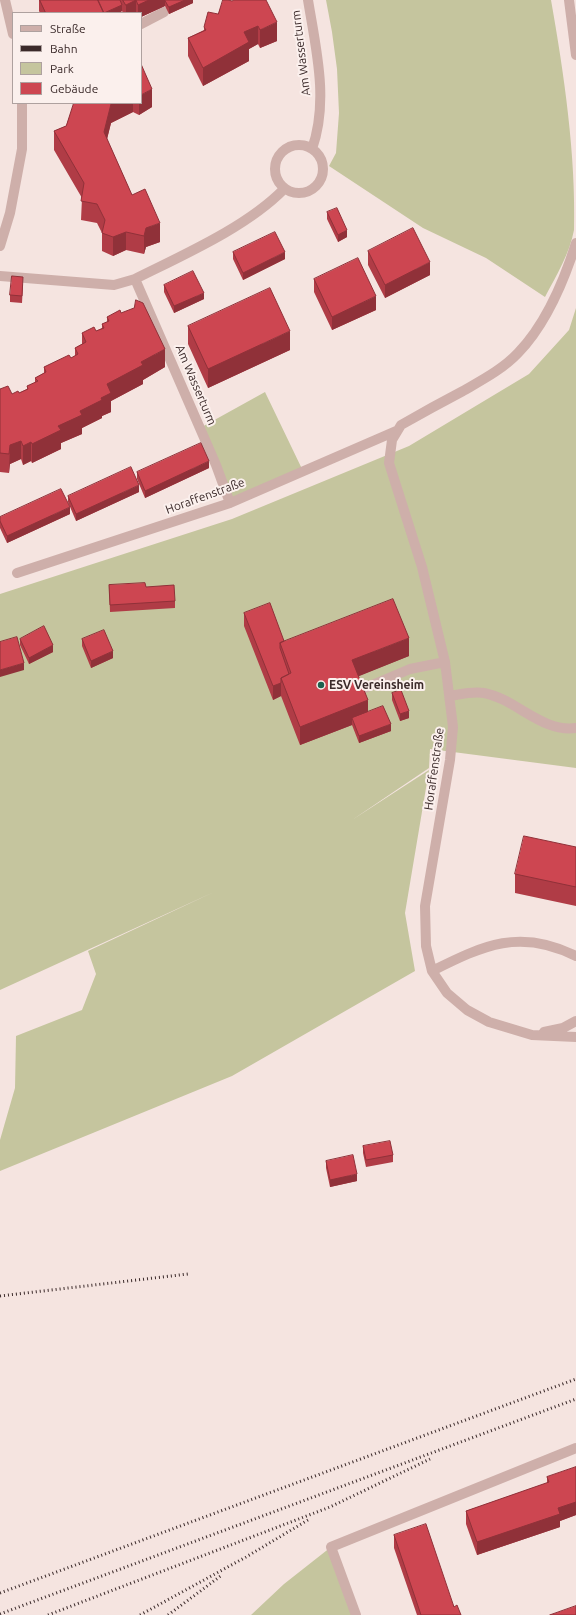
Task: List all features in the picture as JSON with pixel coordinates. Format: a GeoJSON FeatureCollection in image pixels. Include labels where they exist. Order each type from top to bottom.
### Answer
{"type":"FeatureCollection","features":[{"type":"Feature","properties":{"kind":"street"},"geometry":{"type":"LineString","coordinates":[[5,0],[12,30]]}},
{"type":"Feature","properties":{"kind":"street","name":"Am Wasserturm"},"geometry":{"type":"LineString","coordinates":[[308,0],[318,64],[321,116],[318,134],[312,149]]}},
{"type":"Feature","properties":{"kind":"street"},"geometry":{"type":"LineString","coordinates":[[569,0],[576,55]]}},
{"type":"Feature","properties":{"kind":"street"},"geometry":{"type":"LineString","coordinates":[[142,23],[164,12]]}},
{"type":"Feature","properties":{"kind":"street"},"geometry":{"type":"LineString","coordinates":[[0,246],[10,213],[22,149],[22,104]]}},
{"type":"Feature","properties":{"kind":"street"},"geometry":{"type":"LineString","coordinates":[[292,146],[303,146],[312,149],[320,158],[323,169],[317,185],[306,192],[294,193],[284,189],[277,179],[275,166],[280,154],[292,146]]}},
{"type":"Feature","properties":{"kind":"street"},"geometry":{"type":"LineString","coordinates":[[0,276],[114,285],[135,279],[214,239],[273,201],[284,189]]}},
{"type":"Feature","properties":{"kind":"street","name":"Horaffenstraße"},"geometry":{"type":"LineString","coordinates":[[576,243],[569,267],[550,306],[536,332],[518,354],[498,370],[401,425],[396,431],[390,451],[392,476],[422,567],[445,662],[453,728],[450,760],[425,906],[426,946],[432,971],[447,993],[467,1010],[490,1022],[532,1035],[576,1037]]}},
{"type":"Feature","properties":{"kind":"street","name":"Am Wasserturm"},"geometry":{"type":"LineString","coordinates":[[135,279],[216,465],[230,503]]}},
{"type":"Feature","properties":{"kind":"street","name":"Horaffenstraße"},"geometry":{"type":"LineString","coordinates":[[17,573],[230,503],[396,431]]}},
{"type":"Feature","properties":{"kind":"street"},"geometry":{"type":"LineString","coordinates":[[365,688],[410,668],[445,662]]}},
{"type":"Feature","properties":{"kind":"street"},"geometry":{"type":"LineString","coordinates":[[450,696],[469,692],[485,693],[500,699],[556,728],[576,728]]}},
{"type":"Feature","properties":{"kind":"street"},"geometry":{"type":"LineString","coordinates":[[432,971],[463,956],[497,944],[532,941],[558,947],[576,956]]}},
{"type":"Feature","properties":{"kind":"street"},"geometry":{"type":"LineString","coordinates":[[532,1035],[562,1028],[576,1021]]}},
{"type":"Feature","properties":{"kind":"street"},"geometry":{"type":"LineString","coordinates":[[356,1615],[331,1546],[576,1448]]}},
{"type":"Feature","properties":{"kind":"green space"},"geometry":{"type":"Polygon","coordinates":[[[326,0],[551,0],[571,144],[574,230],[566,256],[545,297],[486,258],[423,228],[329,166],[336,153],[339,113],[337,69],[326,0]]]}},
{"type":"Feature","properties":{"kind":"green space"},"geometry":{"type":"Polygon","coordinates":[[[576,308],[576,768],[430,749],[429,768],[352,820],[429,770],[405,913],[415,971],[232,1076],[0,1171],[0,1140],[15,1088],[16,1036],[82,1010],[96,974],[88,951],[214,892],[0,990],[0,594],[232,519],[409,446],[529,374],[569,330],[576,308]]]}},
{"type":"Feature","properties":{"kind":"green space"},"geometry":{"type":"Polygon","coordinates":[[[265,392],[303,471],[230,503],[200,428],[265,392]]]}},
{"type":"Feature","properties":{"kind":"green space"},"geometry":{"type":"Polygon","coordinates":[[[331,1547],[356,1615],[251,1615],[284,1584],[331,1547]]]}},
{"type":"Feature","properties":{"kind":"building"},"geometry":{"type":"Polygon","coordinates":[[[40,0],[98,0],[104,12],[46,12],[40,0]]]}},
{"type":"Feature","properties":{"kind":"building"},"geometry":{"type":"Polygon","coordinates":[[[98,0],[120,0],[122,5],[104,12],[98,0]]]}},
{"type":"Feature","properties":{"kind":"building"},"geometry":{"type":"Polygon","coordinates":[[[123,0],[136,0],[126,5],[123,0]]]}},
{"type":"Feature","properties":{"kind":"building"},"geometry":{"type":"Polygon","coordinates":[[[136,0],[149,0],[138,5],[136,0]]]}},
{"type":"Feature","properties":{"kind":"building"},"geometry":{"type":"Polygon","coordinates":[[[165,0],[185,0],[169,7],[165,0]]]}},
{"type":"Feature","properties":{"kind":"building"},"geometry":{"type":"Polygon","coordinates":[[[223,0],[266,0],[277,22],[260,30],[258,26],[244,32],[249,42],[203,68],[188,38],[206,30],[204,27],[208,12],[218,14],[223,0]]]}},
{"type":"Feature","properties":{"kind":"building"},"geometry":{"type":"Polygon","coordinates":[[[142,66],[152,89],[142,94],[142,66]]]}},
{"type":"Feature","properties":{"kind":"building"},"geometry":{"type":"Polygon","coordinates":[[[74,104],[111,104],[104,132],[132,195],[145,189],[160,223],[146,228],[144,236],[126,232],[113,237],[102,233],[105,220],[97,204],[81,201],[84,183],[54,131],[66,126],[74,104]]]}},
{"type":"Feature","properties":{"kind":"building"},"geometry":{"type":"Polygon","coordinates":[[[337,208],[347,230],[338,235],[327,212],[337,208]]]}},
{"type":"Feature","properties":{"kind":"building"},"geometry":{"type":"Polygon","coordinates":[[[413,228],[430,262],[385,285],[368,251],[413,228]]]}},
{"type":"Feature","properties":{"kind":"building"},"geometry":{"type":"Polygon","coordinates":[[[275,232],[285,252],[243,273],[233,252],[275,232]]]}},
{"type":"Feature","properties":{"kind":"building"},"geometry":{"type":"Polygon","coordinates":[[[358,258],[376,296],[332,317],[314,279],[358,258]]]}},
{"type":"Feature","properties":{"kind":"building"},"geometry":{"type":"Polygon","coordinates":[[[193,271],[204,293],[174,306],[164,285],[193,271]]]}},
{"type":"Feature","properties":{"kind":"building"},"geometry":{"type":"Polygon","coordinates":[[[12,276],[23,277],[22,296],[10,295],[12,276]]]}},
{"type":"Feature","properties":{"kind":"building"},"geometry":{"type":"Polygon","coordinates":[[[270,288],[290,331],[208,369],[188,326],[270,288]]]}},
{"type":"Feature","properties":{"kind":"building"},"geometry":{"type":"Polygon","coordinates":[[[136,300],[143,303],[165,349],[141,362],[143,365],[107,384],[111,393],[101,398],[102,400],[80,411],[82,415],[58,426],[61,430],[32,444],[31,442],[23,446],[21,441],[10,445],[9,454],[0,453],[0,389],[8,386],[12,394],[28,389],[27,386],[38,381],[35,378],[46,372],[44,367],[69,355],[71,358],[78,354],[75,348],[86,342],[82,333],[94,327],[96,331],[104,328],[102,324],[109,321],[107,317],[120,310],[121,313],[134,308],[136,300]]]}},
{"type":"Feature","properties":{"kind":"building"},"geometry":{"type":"Polygon","coordinates":[[[201,443],[209,461],[145,491],[137,472],[201,443]]]}},
{"type":"Feature","properties":{"kind":"building"},"geometry":{"type":"Polygon","coordinates":[[[131,467],[139,485],[76,514],[68,496],[131,467]]]}},
{"type":"Feature","properties":{"kind":"building"},"geometry":{"type":"Polygon","coordinates":[[[61,489],[70,507],[7,536],[0,521],[0,517],[61,489]]]}},
{"type":"Feature","properties":{"kind":"building"},"geometry":{"type":"Polygon","coordinates":[[[145,583],[146,587],[174,585],[175,601],[110,605],[109,585],[145,583]]]}},
{"type":"Feature","properties":{"kind":"building","name":"ESV Vereinsheim"},"geometry":{"type":"Polygon","coordinates":[[[393,599],[409,638],[352,660],[368,700],[300,727],[281,678],[291,673],[280,643],[393,599]]]}},
{"type":"Feature","properties":{"kind":"building"},"geometry":{"type":"Polygon","coordinates":[[[270,603],[284,641],[280,643],[280,648],[289,674],[281,678],[281,683],[273,686],[244,613],[270,603]]]}},
{"type":"Feature","properties":{"kind":"building"},"geometry":{"type":"Polygon","coordinates":[[[44,626],[53,645],[29,658],[20,639],[44,626]]]}},
{"type":"Feature","properties":{"kind":"building"},"geometry":{"type":"Polygon","coordinates":[[[104,630],[113,651],[91,661],[82,639],[104,630]]]}},
{"type":"Feature","properties":{"kind":"building"},"geometry":{"type":"Polygon","coordinates":[[[17,637],[24,663],[0,670],[0,642],[17,637]]]}},
{"type":"Feature","properties":{"kind":"building"},"geometry":{"type":"Polygon","coordinates":[[[401,690],[409,711],[400,714],[392,693],[401,690]]]}},
{"type":"Feature","properties":{"kind":"building"},"geometry":{"type":"Polygon","coordinates":[[[383,706],[391,724],[359,736],[352,718],[383,706]]]}},
{"type":"Feature","properties":{"kind":"building"},"geometry":{"type":"Polygon","coordinates":[[[524,836],[576,847],[576,887],[515,874],[524,836]]]}},
{"type":"Feature","properties":{"kind":"building"},"geometry":{"type":"Polygon","coordinates":[[[390,1141],[393,1155],[366,1160],[363,1146],[390,1141]]]}},
{"type":"Feature","properties":{"kind":"building"},"geometry":{"type":"Polygon","coordinates":[[[353,1155],[357,1174],[330,1180],[326,1161],[353,1155]]]}},
{"type":"Feature","properties":{"kind":"building"},"geometry":{"type":"Polygon","coordinates":[[[576,1467],[576,1502],[558,1508],[560,1514],[477,1542],[466,1511],[549,1482],[547,1477],[576,1467]]]}},
{"type":"Feature","properties":{"kind":"building"},"geometry":{"type":"Polygon","coordinates":[[[426,1524],[454,1607],[457,1605],[461,1615],[421,1615],[394,1535],[426,1524]]]}},
{"type":"Feature","properties":{"kind":"building"},"geometry":{"type":"Polygon","coordinates":[[[576,1606],[576,1615],[550,1615],[576,1606]]]}},
{"type":"Feature","properties":{"kind":"railway"},"geometry":{"type":"LineString","coordinates":[[0,1296],[188,1274]]}},
{"type":"Feature","properties":{"kind":"railway"},"geometry":{"type":"LineString","coordinates":[[0,1593],[576,1379]]}},
{"type":"Feature","properties":{"kind":"railway"},"geometry":{"type":"LineString","coordinates":[[0,1614],[576,1399]]}},
{"type":"Feature","properties":{"kind":"railway"},"geometry":{"type":"LineString","coordinates":[[48,1615],[330,1507],[430,1459]]}},
{"type":"Feature","properties":{"kind":"railway"},"geometry":{"type":"LineString","coordinates":[[140,1615],[246,1557],[308,1520]]}},
{"type":"Feature","properties":{"kind":"railway"},"geometry":{"type":"LineString","coordinates":[[168,1615],[222,1575]]}},
{"type":"Feature","properties":{"kind":"place","name":"ESV Vereinsheim"},"geometry":{"type":"Point","coordinates":[321,685]}}]}
